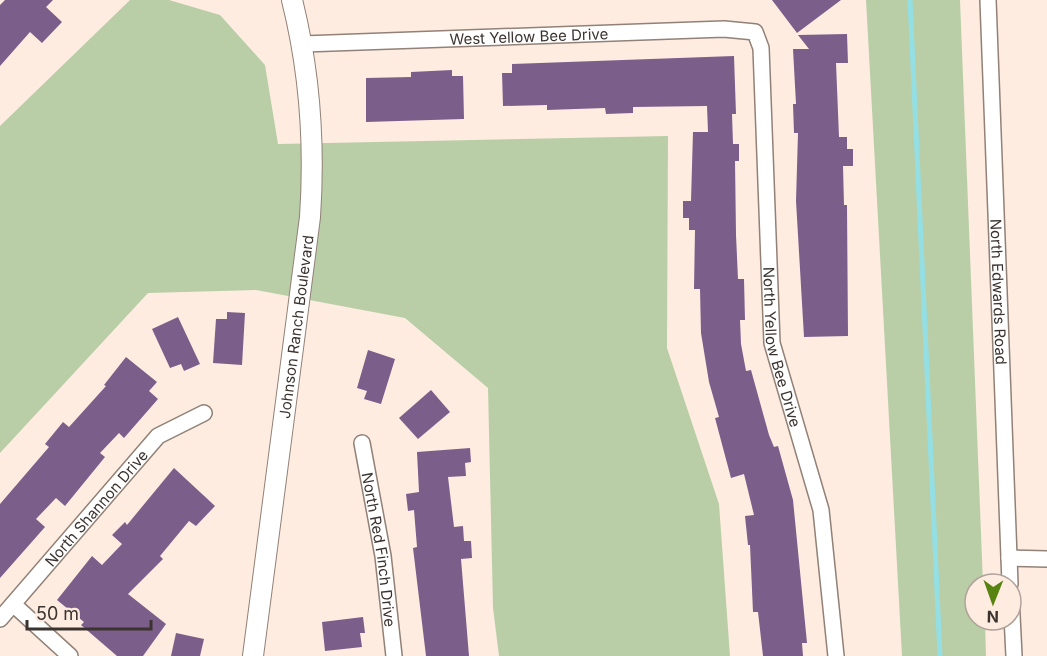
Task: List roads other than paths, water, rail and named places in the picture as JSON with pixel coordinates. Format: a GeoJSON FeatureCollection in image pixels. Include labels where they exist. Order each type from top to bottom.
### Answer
{"type":"FeatureCollection","features":[{"type":"Feature","properties":{"kind":"street","name":"Johnson Ranch Boulevard"},"geometry":{"type":"LineString","coordinates":[[253,656],[310,217],[314,159],[303,44],[292,0]]}},
{"type":"Feature","properties":{"kind":"street","name":"North Edwards Road"},"geometry":{"type":"LineString","coordinates":[[988,0],[1010,572]]}},
{"type":"Feature","properties":{"kind":"street","name":"West Yellow Bee Drive"},"geometry":{"type":"LineString","coordinates":[[303,44],[724,29],[754,32]]}},
{"type":"Feature","properties":{"kind":"street","name":"North Yellow Bee Drive"},"geometry":{"type":"LineString","coordinates":[[754,32],[760,48],[772,343],[817,487],[836,656]]}},
{"type":"Feature","properties":{"kind":"street","name":"North Shannon Drive"},"geometry":{"type":"LineString","coordinates":[[0,619],[158,436],[204,413]]}},
{"type":"Feature","properties":{"kind":"street","name":"North Red Finch Drive"},"geometry":{"type":"LineString","coordinates":[[362,442],[383,556],[394,656]]}},
{"type":"Feature","properties":{"kind":"street"},"geometry":{"type":"LineString","coordinates":[[1009,558],[1047,559]]}},
{"type":"Feature","properties":{"kind":"street"},"geometry":{"type":"LineString","coordinates":[[13,604],[70,656]]}},
{"type":"Feature","properties":{"kind":"street"},"geometry":{"type":"LineString","coordinates":[[1013,632],[1014,656]]}},
{"type":"Feature","properties":{"kind":"waterway"},"geometry":{"type":"LineString","coordinates":[[910,0],[940,656]]}}]}
